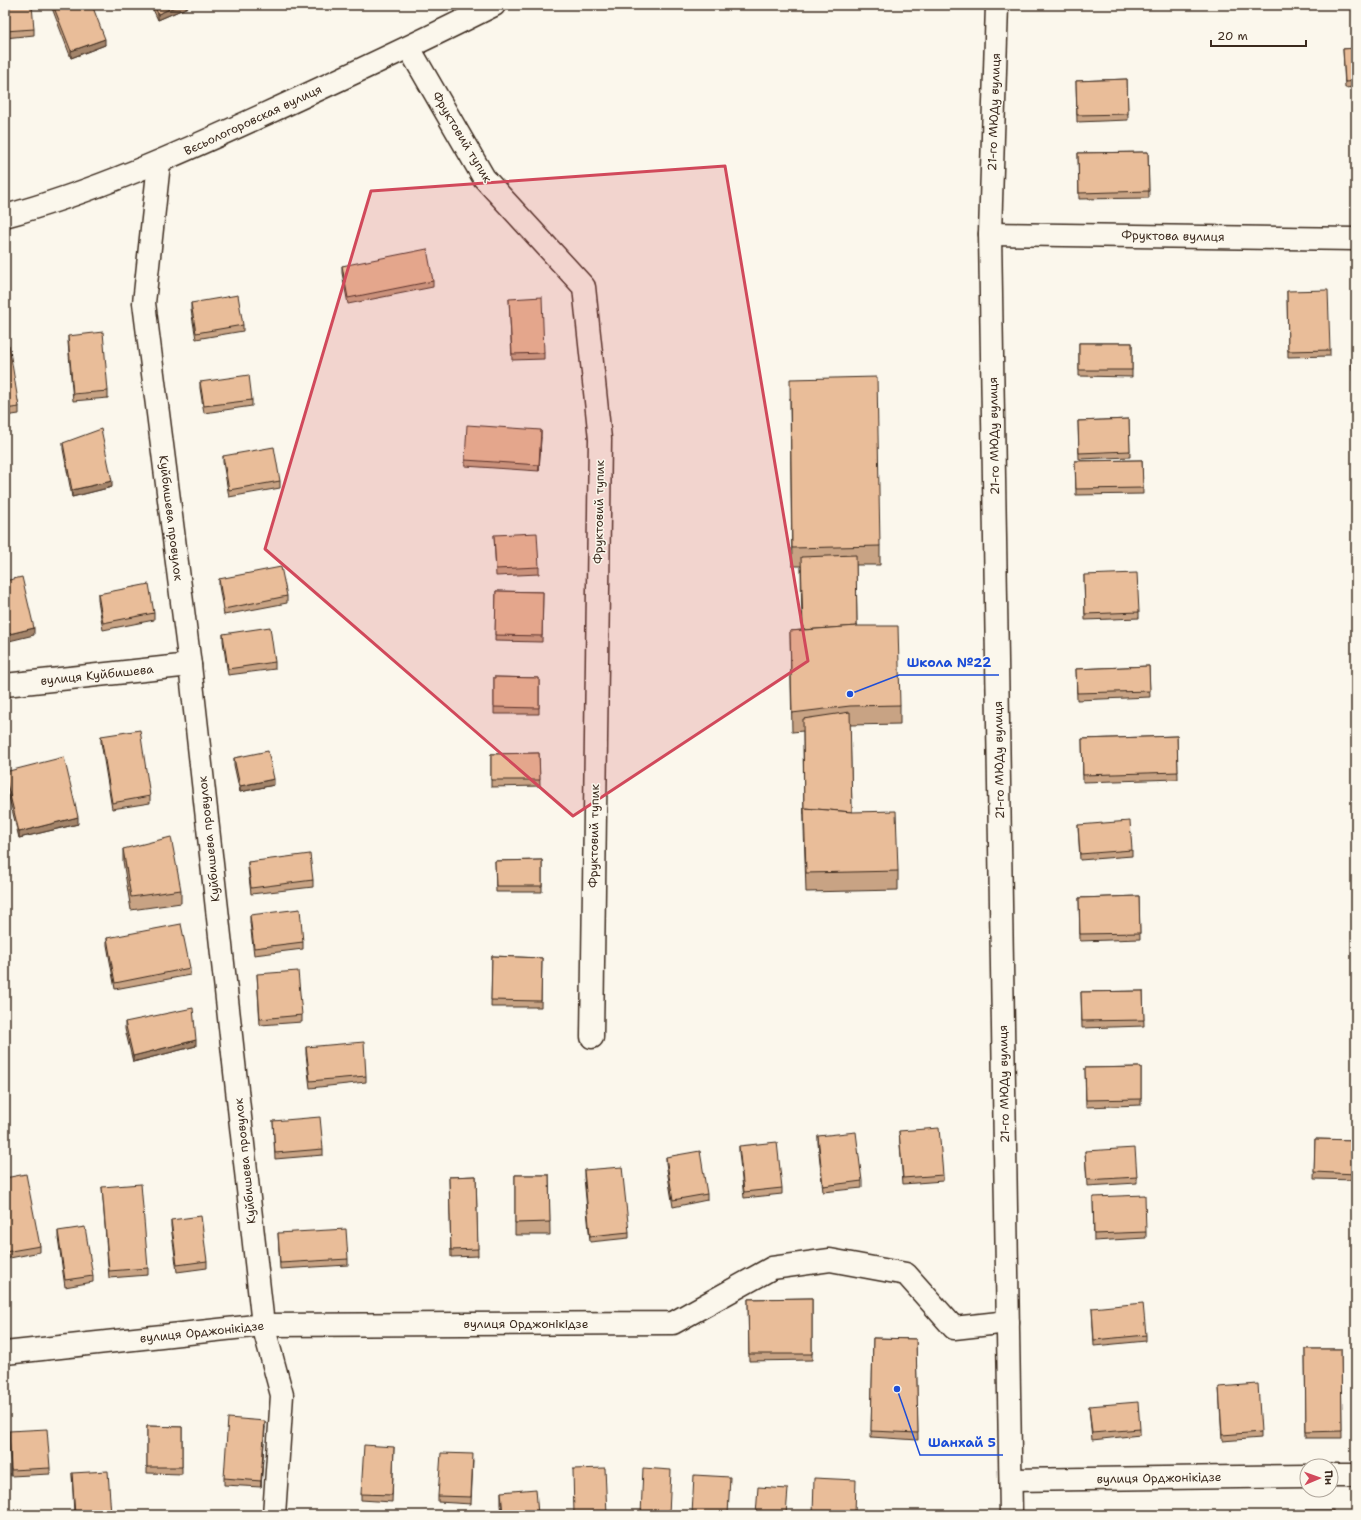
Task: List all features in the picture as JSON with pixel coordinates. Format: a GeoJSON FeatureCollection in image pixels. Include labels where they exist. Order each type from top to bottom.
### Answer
{"type":"FeatureCollection","features":[{"type":"Feature","properties":{"kind":"street","name":"Вєсьологоровская вулиця"},"geometry":{"type":"LineString","coordinates":[[5,216],[30,209],[159,163],[409,48],[494,5]]}},
{"type":"Feature","properties":{"kind":"street","name":"21-го МЮДу вулиця"},"geometry":{"type":"LineString","coordinates":[[997,5],[990,234],[1011,1515]]}},
{"type":"Feature","properties":{"kind":"street","name":"Фруктовий тупик"},"geometry":{"type":"LineString","coordinates":[[409,48],[484,178],[584,287],[600,439],[592,1037]]}},
{"type":"Feature","properties":{"kind":"street","name":"Куйбишева провулок"},"geometry":{"type":"LineString","coordinates":[[159,163],[144,303],[190,665],[263,1325],[282,1395],[274,1515]]}},
{"type":"Feature","properties":{"kind":"street","name":"Фруктова вулиця"},"geometry":{"type":"LineString","coordinates":[[990,234],[1356,239]]}},
{"type":"Feature","properties":{"kind":"street","name":"вулиця Куйбишева"},"geometry":{"type":"LineString","coordinates":[[5,684],[190,665]]}},
{"type":"Feature","properties":{"kind":"street","name":"вулиця Орджонікідзе"},"geometry":{"type":"LineString","coordinates":[[5,1353],[263,1325],[673,1323],[772,1268],[830,1260],[906,1274],[954,1328],[1008,1322]]}},
{"type":"Feature","properties":{"kind":"street"},"geometry":{"type":"LineString","coordinates":[[1339,1475],[1356,1475]]}},
{"type":"Feature","properties":{"kind":"street","name":"вулиця Орджонікідзе"},"geometry":{"type":"LineString","coordinates":[[1011,1480],[1299,1476]]}},
{"type":"Feature","properties":{"kind":"highlighted area"},"geometry":{"type":"Polygon","coordinates":[[[725,166],[808,661],[573,816],[265,549],[371,191],[725,166]]]}},
{"type":"Feature","properties":{"kind":"building"},"geometry":{"type":"Polygon","coordinates":[[[5,5],[32,5],[34,29],[5,31],[5,5]]]}},
{"type":"Feature","properties":{"kind":"building"},"geometry":{"type":"Polygon","coordinates":[[[53,5],[92,5],[105,39],[71,51],[53,5]]]}},
{"type":"Feature","properties":{"kind":"building"},"geometry":{"type":"Polygon","coordinates":[[[154,5],[179,5],[158,14],[154,5]]]}},
{"type":"Feature","properties":{"kind":"building"},"geometry":{"type":"Polygon","coordinates":[[[1356,48],[1356,81],[1345,82],[1343,49],[1356,48]]]}},
{"type":"Feature","properties":{"kind":"building"},"geometry":{"type":"Polygon","coordinates":[[[1127,79],[1128,114],[1077,115],[1076,81],[1127,79]]]}},
{"type":"Feature","properties":{"kind":"building"},"geometry":{"type":"Polygon","coordinates":[[[1148,152],[1149,191],[1079,193],[1078,153],[1148,152]]]}},
{"type":"Feature","properties":{"kind":"building"},"geometry":{"type":"Polygon","coordinates":[[[427,249],[433,281],[348,298],[342,266],[427,249]]]}},
{"type":"Feature","properties":{"kind":"building"},"geometry":{"type":"Polygon","coordinates":[[[1328,290],[1330,350],[1288,351],[1287,291],[1328,290]]]}},
{"type":"Feature","properties":{"kind":"building"},"geometry":{"type":"Polygon","coordinates":[[[238,295],[243,325],[196,333],[191,303],[238,295]]]}},
{"type":"Feature","properties":{"kind":"building"},"geometry":{"type":"Polygon","coordinates":[[[542,297],[544,353],[512,354],[509,299],[542,297]]]}},
{"type":"Feature","properties":{"kind":"building"},"geometry":{"type":"Polygon","coordinates":[[[103,332],[108,391],[73,394],[68,336],[103,332]]]}},
{"type":"Feature","properties":{"kind":"building"},"geometry":{"type":"Polygon","coordinates":[[[1352,335],[1356,335],[1356,364],[1352,364],[1352,335]]]}},
{"type":"Feature","properties":{"kind":"building"},"geometry":{"type":"Polygon","coordinates":[[[1079,343],[1132,343],[1132,370],[1079,370],[1079,343]]]}},
{"type":"Feature","properties":{"kind":"building"},"geometry":{"type":"Polygon","coordinates":[[[9,345],[19,407],[5,409],[5,346],[9,345]]]}},
{"type":"Feature","properties":{"kind":"building"},"geometry":{"type":"Polygon","coordinates":[[[249,375],[252,400],[204,406],[200,382],[249,375]]]}},
{"type":"Feature","properties":{"kind":"building"},"geometry":{"type":"Polygon","coordinates":[[[877,377],[880,546],[792,548],[790,379],[877,377]]]}},
{"type":"Feature","properties":{"kind":"building"},"geometry":{"type":"Polygon","coordinates":[[[1129,419],[1130,451],[1079,453],[1078,421],[1129,419]]]}},
{"type":"Feature","properties":{"kind":"building"},"geometry":{"type":"Polygon","coordinates":[[[467,425],[541,430],[539,465],[465,460],[467,425]]]}},
{"type":"Feature","properties":{"kind":"building"},"geometry":{"type":"Polygon","coordinates":[[[101,429],[112,481],[72,490],[63,443],[101,429]]]}},
{"type":"Feature","properties":{"kind":"building"},"geometry":{"type":"Polygon","coordinates":[[[274,447],[280,481],[229,490],[223,456],[274,447]]]}},
{"type":"Feature","properties":{"kind":"building"},"geometry":{"type":"Polygon","coordinates":[[[1142,460],[1143,488],[1076,489],[1075,461],[1142,460]]]}},
{"type":"Feature","properties":{"kind":"building"},"geometry":{"type":"Polygon","coordinates":[[[537,533],[539,567],[496,569],[494,535],[537,533]]]}},
{"type":"Feature","properties":{"kind":"building"},"geometry":{"type":"Polygon","coordinates":[[[856,555],[857,626],[803,630],[801,557],[856,555]]]}},
{"type":"Feature","properties":{"kind":"building"},"geometry":{"type":"Polygon","coordinates":[[[281,567],[287,596],[224,609],[219,579],[281,567]]]}},
{"type":"Feature","properties":{"kind":"building"},"geometry":{"type":"Polygon","coordinates":[[[1137,573],[1139,612],[1085,614],[1084,575],[1137,573]]]}},
{"type":"Feature","properties":{"kind":"building"},"geometry":{"type":"Polygon","coordinates":[[[22,577],[34,628],[5,635],[5,581],[22,577]]]}},
{"type":"Feature","properties":{"kind":"building"},"geometry":{"type":"Polygon","coordinates":[[[149,584],[154,613],[103,623],[98,594],[149,584]]]}},
{"type":"Feature","properties":{"kind":"building"},"geometry":{"type":"Polygon","coordinates":[[[496,591],[543,592],[542,636],[495,635],[496,591]]]}},
{"type":"Feature","properties":{"kind":"building"},"geometry":{"type":"Polygon","coordinates":[[[857,626],[898,626],[900,705],[850,706],[792,713],[790,631],[857,626]]]}},
{"type":"Feature","properties":{"kind":"building"},"geometry":{"type":"Polygon","coordinates":[[[270,627],[275,662],[228,669],[223,634],[270,627]]]}},
{"type":"Feature","properties":{"kind":"building"},"geometry":{"type":"Polygon","coordinates":[[[1149,666],[1150,691],[1077,693],[1076,669],[1149,666]]]}},
{"type":"Feature","properties":{"kind":"building"},"geometry":{"type":"Polygon","coordinates":[[[494,677],[539,678],[539,708],[494,707],[494,677]]]}},
{"type":"Feature","properties":{"kind":"building"},"geometry":{"type":"Polygon","coordinates":[[[850,712],[852,812],[804,808],[804,814],[803,719],[850,712]]]}},
{"type":"Feature","properties":{"kind":"building"},"geometry":{"type":"Polygon","coordinates":[[[140,730],[150,796],[112,803],[101,736],[140,730]]]}},
{"type":"Feature","properties":{"kind":"building"},"geometry":{"type":"Polygon","coordinates":[[[1177,736],[1178,772],[1083,775],[1082,739],[1177,736]]]}},
{"type":"Feature","properties":{"kind":"building"},"geometry":{"type":"Polygon","coordinates":[[[268,751],[274,779],[240,786],[234,758],[268,751]]]}},
{"type":"Feature","properties":{"kind":"building"},"geometry":{"type":"Polygon","coordinates":[[[539,753],[540,780],[491,780],[491,754],[539,753]]]}},
{"type":"Feature","properties":{"kind":"building"},"geometry":{"type":"Polygon","coordinates":[[[64,757],[78,817],[19,832],[5,772],[64,757]]]}},
{"type":"Feature","properties":{"kind":"building"},"geometry":{"type":"Polygon","coordinates":[[[804,808],[852,812],[896,811],[898,871],[806,873],[804,808]]]}},
{"type":"Feature","properties":{"kind":"building"},"geometry":{"type":"Polygon","coordinates":[[[1130,821],[1132,850],[1080,854],[1078,825],[1130,821]]]}},
{"type":"Feature","properties":{"kind":"building"},"geometry":{"type":"Polygon","coordinates":[[[171,837],[181,890],[131,897],[123,849],[171,837]]]}},
{"type":"Feature","properties":{"kind":"building"},"geometry":{"type":"Polygon","coordinates":[[[310,854],[313,880],[251,888],[248,862],[310,854]]]}},
{"type":"Feature","properties":{"kind":"building"},"geometry":{"type":"Polygon","coordinates":[[[542,860],[542,886],[496,886],[495,861],[542,860]]]}},
{"type":"Feature","properties":{"kind":"building"},"geometry":{"type":"Polygon","coordinates":[[[1139,896],[1140,933],[1080,934],[1079,898],[1139,896]]]}},
{"type":"Feature","properties":{"kind":"building"},"geometry":{"type":"Polygon","coordinates":[[[300,909],[303,942],[254,948],[250,915],[300,909]]]}},
{"type":"Feature","properties":{"kind":"building"},"geometry":{"type":"Polygon","coordinates":[[[181,924],[190,968],[115,983],[107,938],[181,924]]]}},
{"type":"Feature","properties":{"kind":"building"},"geometry":{"type":"Polygon","coordinates":[[[492,956],[542,958],[541,1001],[491,1000],[492,956]]]}},
{"type":"Feature","properties":{"kind":"building"},"geometry":{"type":"Polygon","coordinates":[[[298,971],[302,1015],[260,1019],[257,974],[298,971]]]}},
{"type":"Feature","properties":{"kind":"building"},"geometry":{"type":"Polygon","coordinates":[[[1143,991],[1144,1020],[1082,1021],[1081,992],[1143,991]]]}},
{"type":"Feature","properties":{"kind":"building"},"geometry":{"type":"Polygon","coordinates":[[[193,1008],[196,1040],[133,1056],[125,1022],[193,1008]]]}},
{"type":"Feature","properties":{"kind":"building"},"geometry":{"type":"Polygon","coordinates":[[[364,1042],[366,1076],[310,1081],[306,1047],[364,1042]]]}},
{"type":"Feature","properties":{"kind":"building"},"geometry":{"type":"Polygon","coordinates":[[[1141,1067],[1141,1099],[1086,1100],[1085,1068],[1141,1067]]]}},
{"type":"Feature","properties":{"kind":"building"},"geometry":{"type":"Polygon","coordinates":[[[320,1117],[323,1149],[275,1153],[273,1121],[320,1117]]]}},
{"type":"Feature","properties":{"kind":"building"},"geometry":{"type":"Polygon","coordinates":[[[939,1128],[943,1175],[903,1178],[899,1131],[939,1128]]]}},
{"type":"Feature","properties":{"kind":"building"},"geometry":{"type":"Polygon","coordinates":[[[856,1132],[862,1181],[823,1186],[818,1136],[856,1132]]]}},
{"type":"Feature","properties":{"kind":"building"},"geometry":{"type":"Polygon","coordinates":[[[1315,1139],[1356,1140],[1356,1174],[1314,1172],[1315,1139]]]}},
{"type":"Feature","properties":{"kind":"building"},"geometry":{"type":"Polygon","coordinates":[[[777,1142],[782,1188],[744,1192],[739,1146],[777,1142]]]}},
{"type":"Feature","properties":{"kind":"building"},"geometry":{"type":"Polygon","coordinates":[[[1135,1148],[1137,1177],[1087,1180],[1085,1151],[1135,1148]]]}},
{"type":"Feature","properties":{"kind":"building"},"geometry":{"type":"Polygon","coordinates":[[[700,1151],[707,1194],[673,1200],[666,1157],[700,1151]]]}},
{"type":"Feature","properties":{"kind":"building"},"geometry":{"type":"Polygon","coordinates":[[[622,1167],[629,1232],[590,1236],[584,1170],[622,1167]]]}},
{"type":"Feature","properties":{"kind":"building"},"geometry":{"type":"Polygon","coordinates":[[[26,1174],[40,1246],[5,1252],[5,1178],[26,1174]]]}},
{"type":"Feature","properties":{"kind":"building"},"geometry":{"type":"Polygon","coordinates":[[[515,1175],[549,1175],[550,1222],[515,1223],[515,1175]]]}},
{"type":"Feature","properties":{"kind":"building"},"geometry":{"type":"Polygon","coordinates":[[[476,1176],[478,1249],[451,1250],[449,1177],[476,1176]]]}},
{"type":"Feature","properties":{"kind":"building"},"geometry":{"type":"Polygon","coordinates":[[[141,1184],[148,1268],[109,1271],[102,1187],[141,1184]]]}},
{"type":"Feature","properties":{"kind":"building"},"geometry":{"type":"Polygon","coordinates":[[[1145,1195],[1146,1232],[1094,1234],[1093,1197],[1145,1195]]]}},
{"type":"Feature","properties":{"kind":"building"},"geometry":{"type":"Polygon","coordinates":[[[201,1216],[207,1261],[177,1265],[171,1220],[201,1216]]]}},
{"type":"Feature","properties":{"kind":"building"},"geometry":{"type":"Polygon","coordinates":[[[85,1227],[93,1276],[65,1280],[58,1231],[85,1227]]]}},
{"type":"Feature","properties":{"kind":"building"},"geometry":{"type":"Polygon","coordinates":[[[346,1229],[348,1259],[280,1263],[278,1233],[346,1229]]]}},
{"type":"Feature","properties":{"kind":"building"},"geometry":{"type":"Polygon","coordinates":[[[812,1298],[812,1354],[749,1354],[748,1299],[812,1298]]]}},
{"type":"Feature","properties":{"kind":"building"},"geometry":{"type":"Polygon","coordinates":[[[1143,1303],[1146,1335],[1094,1340],[1092,1308],[1143,1303]]]}},
{"type":"Feature","properties":{"kind":"building"},"geometry":{"type":"Polygon","coordinates":[[[873,1338],[916,1339],[918,1433],[871,1431],[873,1338]]]}},
{"type":"Feature","properties":{"kind":"building"},"geometry":{"type":"Polygon","coordinates":[[[1305,1349],[1341,1349],[1342,1431],[1306,1432],[1305,1349]]]}},
{"type":"Feature","properties":{"kind":"building"},"geometry":{"type":"Polygon","coordinates":[[[1258,1384],[1261,1432],[1222,1435],[1219,1387],[1258,1384]]]}},
{"type":"Feature","properties":{"kind":"building"},"geometry":{"type":"Polygon","coordinates":[[[1138,1402],[1140,1429],[1092,1433],[1089,1406],[1138,1402]]]}},
{"type":"Feature","properties":{"kind":"building"},"geometry":{"type":"Polygon","coordinates":[[[228,1418],[265,1421],[261,1481],[224,1478],[228,1418]]]}},
{"type":"Feature","properties":{"kind":"building"},"geometry":{"type":"Polygon","coordinates":[[[147,1426],[182,1427],[182,1467],[147,1467],[147,1426]]]}},
{"type":"Feature","properties":{"kind":"building"},"geometry":{"type":"Polygon","coordinates":[[[47,1429],[50,1468],[11,1470],[9,1431],[47,1429]]]}},
{"type":"Feature","properties":{"kind":"building"},"geometry":{"type":"Polygon","coordinates":[[[364,1445],[394,1447],[392,1495],[361,1494],[364,1445]]]}},
{"type":"Feature","properties":{"kind":"building"},"geometry":{"type":"Polygon","coordinates":[[[441,1453],[473,1454],[471,1497],[438,1496],[441,1453]]]}},
{"type":"Feature","properties":{"kind":"building"},"geometry":{"type":"Polygon","coordinates":[[[605,1468],[607,1515],[574,1515],[573,1469],[605,1468]]]}},
{"type":"Feature","properties":{"kind":"building"},"geometry":{"type":"Polygon","coordinates":[[[643,1468],[671,1470],[669,1515],[641,1515],[643,1468]]]}},
{"type":"Feature","properties":{"kind":"building"},"geometry":{"type":"Polygon","coordinates":[[[108,1471],[111,1515],[75,1515],[72,1473],[108,1471]]]}},
{"type":"Feature","properties":{"kind":"building"},"geometry":{"type":"Polygon","coordinates":[[[694,1475],[730,1477],[728,1515],[692,1515],[694,1475]]]}},
{"type":"Feature","properties":{"kind":"building"},"geometry":{"type":"Polygon","coordinates":[[[814,1478],[856,1480],[855,1515],[813,1515],[814,1478]]]}},
{"type":"Feature","properties":{"kind":"building"},"geometry":{"type":"Polygon","coordinates":[[[758,1487],[788,1489],[786,1515],[756,1515],[758,1487]]]}},
{"type":"Feature","properties":{"kind":"building"},"geometry":{"type":"Polygon","coordinates":[[[536,1489],[538,1515],[503,1515],[501,1492],[536,1489]]]}},
{"type":"Feature","properties":{"kind":"building"},"geometry":{"type":"Polygon","coordinates":[[[1297,1510],[1333,1510],[1333,1515],[1297,1515],[1297,1510]]]}},
{"type":"Feature","properties":{"kind":"building"},"geometry":{"type":"Polygon","coordinates":[[[1193,1512],[1230,1512],[1230,1515],[1193,1515],[1193,1512]]]}},
{"type":"Feature","properties":{"kind":"place","name":"Школа №22"},"geometry":{"type":"Point","coordinates":[850,694]}},
{"type":"Feature","properties":{"kind":"place","name":"Шанхай 5"},"geometry":{"type":"Point","coordinates":[897,1389]}}]}
